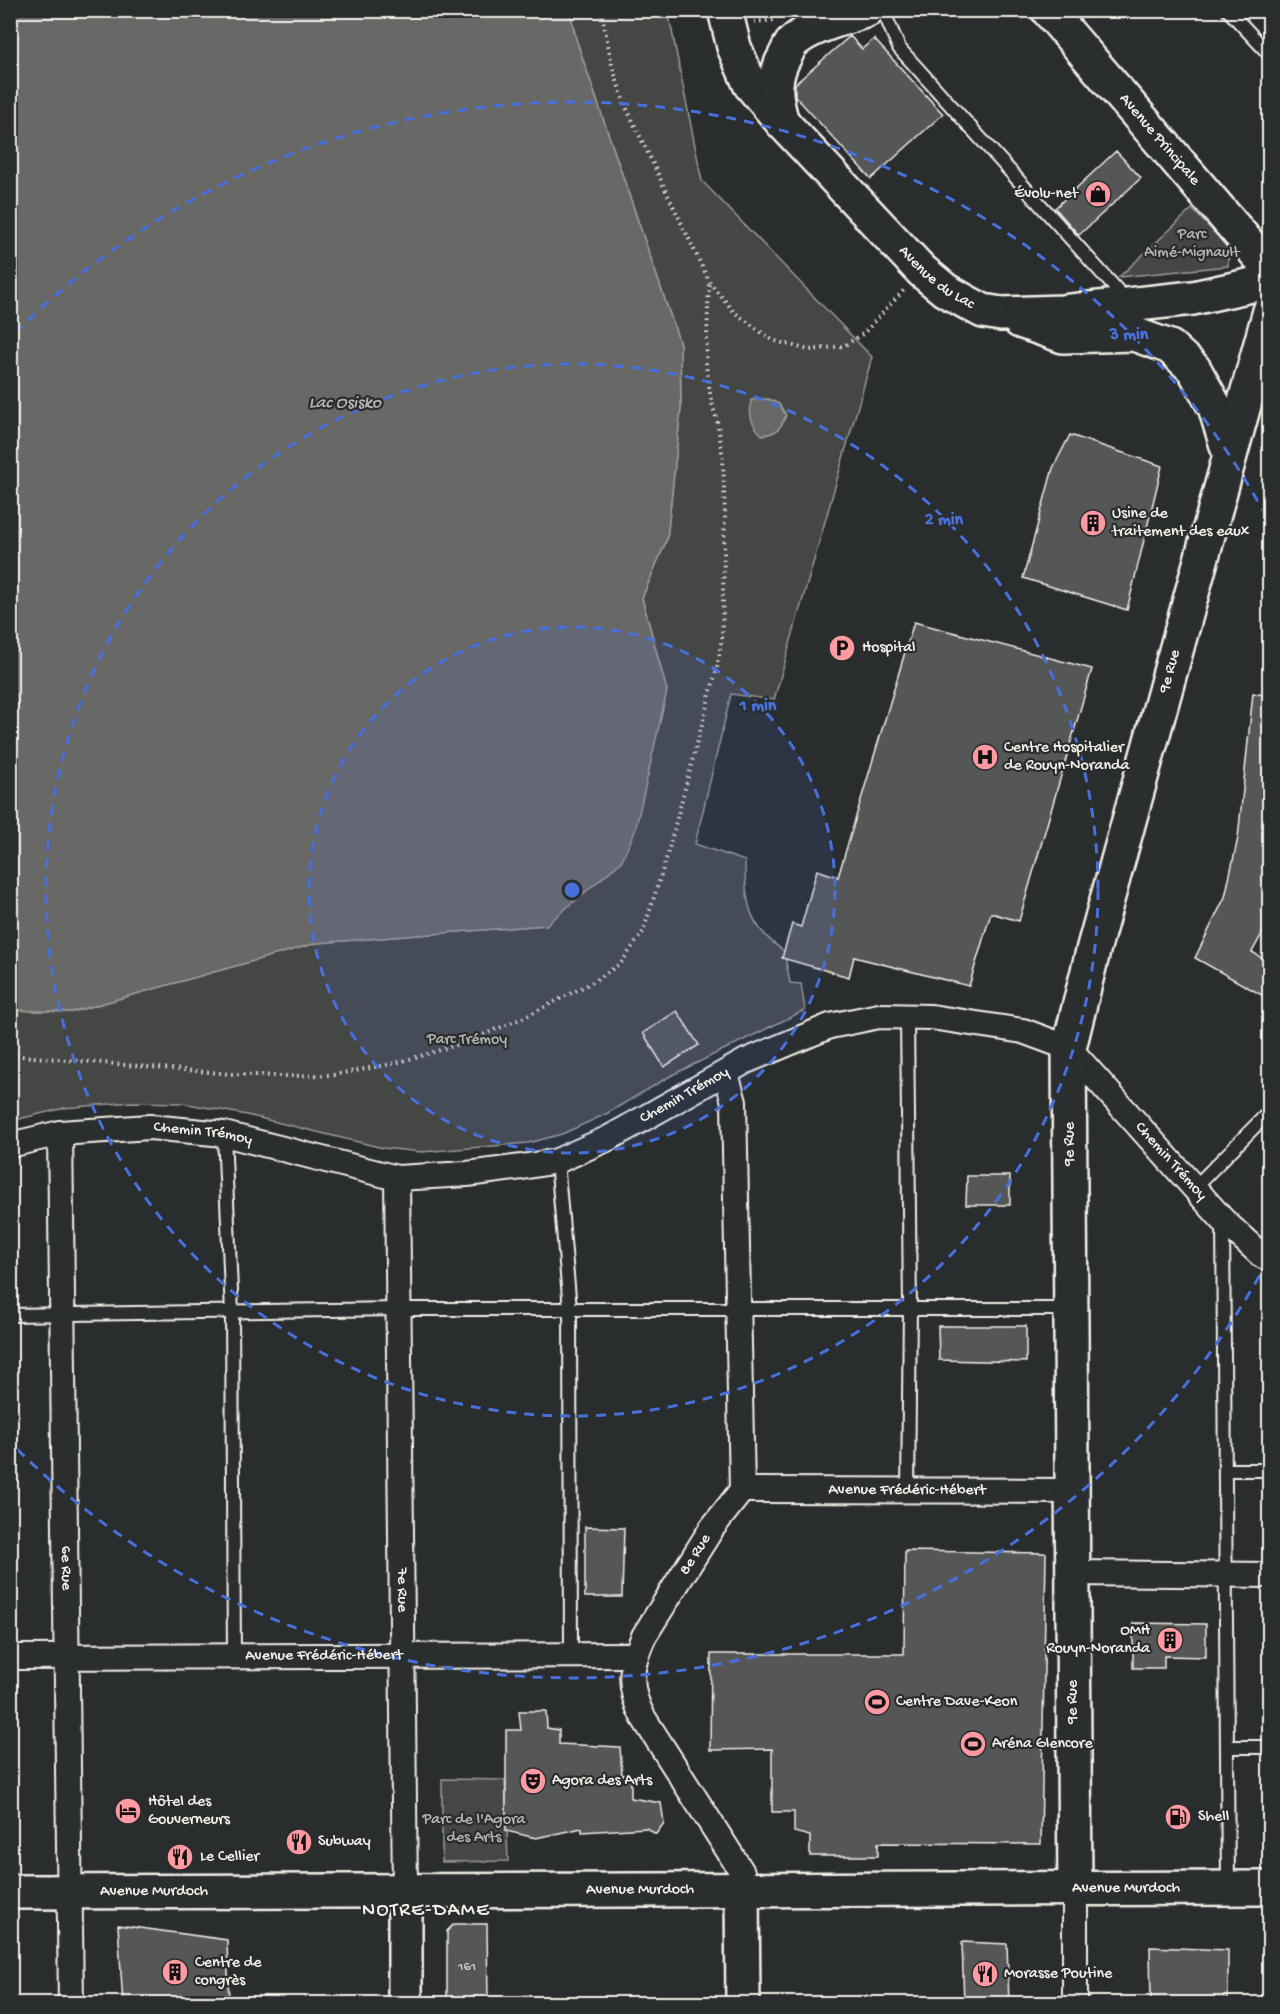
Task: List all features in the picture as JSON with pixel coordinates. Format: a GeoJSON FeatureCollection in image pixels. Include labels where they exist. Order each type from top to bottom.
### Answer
{"type":"FeatureCollection","features":[{"type":"Feature","properties":{"kind":"street"},"geometry":{"type":"LineString","coordinates":[[783,123],[776,104],[774,85],[782,61],[793,42],[812,30],[867,10]]}},
{"type":"Feature","properties":{"kind":"street","name":"Avenue Principale"},"geometry":{"type":"LineString","coordinates":[[1048,10],[1269,269]]}},
{"type":"Feature","properties":{"kind":"street","name":"Avenue du Lac"},"geometry":{"type":"LineString","coordinates":[[727,18],[734,47],[750,84],[783,123],[922,271],[953,294],[983,311],[1001,314],[1062,312],[1193,298],[1269,281]]}},
{"type":"Feature","properties":{"kind":"street","name":"9e Rue"},"geometry":{"type":"LineString","coordinates":[[1076,2004],[1069,1048],[1094,947],[1269,311]]}},
{"type":"Feature","properties":{"kind":"street"},"geometry":{"type":"LineString","coordinates":[[1001,314],[1063,336],[1134,334],[1170,347],[1194,369],[1215,407],[1230,455]]}},
{"type":"Feature","properties":{"kind":"street","name":"Chemin Trémoy"},"geometry":{"type":"LineString","coordinates":[[10,1145],[60,1134],[150,1126],[224,1134],[397,1178],[467,1174],[557,1161],[609,1138],[746,1061],[830,1026],[879,1016],[931,1017],[1023,1031],[1069,1048],[1223,1220],[1269,1259]]}},
{"type":"Feature","properties":{"kind":"street"},"geometry":{"type":"LineString","coordinates":[[726,1074],[734,1102],[742,1490]]}},
{"type":"Feature","properties":{"kind":"street","name":"6e Rue"},"geometry":{"type":"LineString","coordinates":[[60,1134],[71,2004]]}},
{"type":"Feature","properties":{"kind":"street","name":"7e Rue"},"geometry":{"type":"LineString","coordinates":[[397,1178],[405,2004]]}},
{"type":"Feature","properties":{"kind":"street","name":"Avenue Frédéric-Hébert"},"geometry":{"type":"LineString","coordinates":[[742,1490],[1072,1491]]}},
{"type":"Feature","properties":{"kind":"street","name":"8e Rue"},"geometry":{"type":"LineString","coordinates":[[742,1490],[712,1528],[644,1636],[635,1655],[631,1680],[637,1705],[742,1872],[743,2004]]}},
{"type":"Feature","properties":{"kind":"street"},"geometry":{"type":"LineString","coordinates":[[1072,1573],[1269,1575]]}},
{"type":"Feature","properties":{"kind":"street","name":"Avenue Frédéric-Hébert"},"geometry":{"type":"LineString","coordinates":[[10,1657],[635,1655]]}},
{"type":"Feature","properties":{"kind":"street","name":"Avenue Murdoch"},"geometry":{"type":"LineString","coordinates":[[10,1892],[1269,1888]]}},
{"type":"Feature","properties":{"kind":"lane"},"geometry":{"type":"LineString","coordinates":[[883,10],[899,48],[1130,304]]}},
{"type":"Feature","properties":{"kind":"lane"},"geometry":{"type":"LineString","coordinates":[[1228,10],[1269,55]]}},
{"type":"Feature","properties":{"kind":"lane"},"geometry":{"type":"LineString","coordinates":[[907,1016],[910,1309],[908,1491]]}},
{"type":"Feature","properties":{"kind":"lane"},"geometry":{"type":"LineString","coordinates":[[1194,1188],[1269,1111]]}},
{"type":"Feature","properties":{"kind":"lane"},"geometry":{"type":"LineString","coordinates":[[224,1134],[232,1313],[234,1656]]}},
{"type":"Feature","properties":{"kind":"lane"},"geometry":{"type":"LineString","coordinates":[[557,1161],[570,1309],[571,1655]]}},
{"type":"Feature","properties":{"kind":"lane"},"geometry":{"type":"LineString","coordinates":[[1223,1220],[1228,1888]]}},
{"type":"Feature","properties":{"kind":"lane"},"geometry":{"type":"LineString","coordinates":[[10,1315],[570,1309],[1071,1309]]}},
{"type":"Feature","properties":{"kind":"lane"},"geometry":{"type":"LineString","coordinates":[[1225,1470],[1269,1470]]}},
{"type":"Feature","properties":{"kind":"lane"},"geometry":{"type":"LineString","coordinates":[[1227,1747],[1269,1747]]}},
{"type":"Feature","properties":{"kind":"path"},"geometry":{"type":"LineString","coordinates":[[601,10],[613,69],[625,105],[709,281],[734,312],[772,340],[809,350],[843,346],[864,333],[922,271]]}},
{"type":"Feature","properties":{"kind":"path"},"geometry":{"type":"LineString","coordinates":[[727,18],[785,19]]}},
{"type":"Feature","properties":{"kind":"path"},"geometry":{"type":"LineString","coordinates":[[10,1055],[231,1074],[333,1075],[396,1063],[465,1043],[595,981],[621,963],[643,932],[717,668],[722,638],[725,516],[721,447],[706,365],[709,281]]}},
{"type":"Feature","properties":{"kind":"green space","name":"Parc Trémoy"},"geometry":{"type":"Polygon","coordinates":[[[570,11],[668,11],[702,181],[872,357],[774,700],[731,694],[695,844],[745,861],[746,889],[751,912],[763,933],[784,951],[790,983],[801,984],[805,1010],[672,1075],[606,1114],[562,1134],[528,1143],[422,1152],[383,1148],[247,1115],[183,1103],[132,1102],[64,1108],[11,1121],[11,1010],[72,1012],[317,943],[546,925],[667,691],[642,598],[667,539],[681,408],[680,344],[576,39],[570,11]]]}},
{"type":"Feature","properties":{"kind":"green space","name":"Parc Aimé-Mignault"},"geometry":{"type":"Polygon","coordinates":[[[1192,209],[1229,248],[1228,266],[1119,277],[1192,209]]]}},
{"type":"Feature","properties":{"kind":"green space","name":"Parc de l'Agora des Arts"},"geometry":{"type":"Polygon","coordinates":[[[442,1779],[505,1780],[508,1861],[442,1862],[442,1779]]]}},
{"type":"Feature","properties":{"kind":"water","name":"Lac Osisko"},"geometry":{"type":"Polygon","coordinates":[[[11,10],[570,11],[576,39],[680,344],[681,408],[667,539],[642,598],[667,691],[635,831],[621,862],[546,925],[317,943],[72,1012],[11,1010],[11,10]]]}},
{"type":"Feature","properties":{"kind":"water"},"geometry":{"type":"Polygon","coordinates":[[[769,399],[779,404],[786,415],[777,430],[762,435],[752,419],[751,400],[769,399]]]}},
{"type":"Feature","properties":{"kind":"building"},"geometry":{"type":"Polygon","coordinates":[[[850,36],[862,49],[874,39],[943,114],[871,179],[795,96],[795,84],[850,36]]]}},
{"type":"Feature","properties":{"kind":"building","name":"Évolu-net"},"geometry":{"type":"Polygon","coordinates":[[[1116,151],[1141,178],[1079,235],[1055,208],[1116,151]]]}},
{"type":"Feature","properties":{"kind":"building","name":"Usine de traitement des eaux"},"geometry":{"type":"Polygon","coordinates":[[[1070,435],[1162,466],[1127,610],[1023,578],[1053,468],[1070,435]]]}},
{"type":"Feature","properties":{"kind":"building","name":"Centre Hospitalier de Rouyn-Noranda"},"geometry":{"type":"Polygon","coordinates":[[[914,622],[1092,669],[1019,921],[991,913],[969,986],[854,957],[849,977],[782,958],[792,924],[801,927],[817,870],[838,877],[914,622]]]}},
{"type":"Feature","properties":{"kind":"building"},"geometry":{"type":"Polygon","coordinates":[[[1253,693],[1269,696],[1269,921],[1252,952],[1269,962],[1269,999],[1195,958],[1225,897],[1238,838],[1253,693]]]}},
{"type":"Feature","properties":{"kind":"building"},"geometry":{"type":"Polygon","coordinates":[[[677,1011],[699,1045],[664,1067],[643,1033],[677,1011]]]}},
{"type":"Feature","properties":{"kind":"building"},"geometry":{"type":"Polygon","coordinates":[[[967,1176],[1010,1176],[1010,1205],[966,1205],[967,1176]]]}},
{"type":"Feature","properties":{"kind":"building"},"geometry":{"type":"Polygon","coordinates":[[[938,1326],[1026,1326],[1026,1362],[939,1360],[938,1326]]]}},
{"type":"Feature","properties":{"kind":"building"},"geometry":{"type":"Polygon","coordinates":[[[585,1527],[624,1528],[622,1597],[585,1597],[585,1527]]]}},
{"type":"Feature","properties":{"kind":"building","name":"Centre Dave-Keon"},"geometry":{"type":"Polygon","coordinates":[[[905,1551],[1046,1553],[1041,1844],[878,1843],[878,1856],[810,1856],[810,1836],[794,1832],[794,1812],[772,1812],[772,1749],[710,1750],[711,1654],[904,1654],[905,1551]]]}},
{"type":"Feature","properties":{"kind":"building","name":"OMH Rouyn-Noranda"},"geometry":{"type":"Polygon","coordinates":[[[1133,1623],[1206,1624],[1206,1657],[1164,1656],[1164,1668],[1133,1668],[1133,1623]]]}},
{"type":"Feature","properties":{"kind":"building"},"geometry":{"type":"Polygon","coordinates":[[[519,1711],[546,1711],[547,1728],[559,1730],[559,1744],[620,1747],[622,1775],[631,1774],[631,1798],[661,1803],[664,1823],[656,1834],[646,1828],[582,1832],[582,1828],[536,1838],[506,1831],[506,1730],[521,1730],[519,1711]]]}},
{"type":"Feature","properties":{"kind":"building"},"geometry":{"type":"Polygon","coordinates":[[[454,1924],[487,1924],[488,2004],[447,2004],[447,1931],[454,1924]]]}},
{"type":"Feature","properties":{"kind":"building","name":"Centre de congrès"},"geometry":{"type":"Polygon","coordinates":[[[118,1925],[227,1940],[229,2004],[123,2004],[118,1925]]]}},
{"type":"Feature","properties":{"kind":"building","name":"Morasse Poutine"},"geometry":{"type":"Polygon","coordinates":[[[962,1942],[1007,1944],[1009,2004],[964,2004],[962,1942]]]}},
{"type":"Feature","properties":{"kind":"building"},"geometry":{"type":"Polygon","coordinates":[[[1150,1947],[1228,1950],[1228,2004],[1151,2004],[1150,1947]]]}},
{"type":"Feature","properties":{"kind":"place","name":"Évolu-net"},"geometry":{"type":"Point","coordinates":[1098,194]}},
{"type":"Feature","properties":{"kind":"place","name":"Usine de traitement des eaux"},"geometry":{"type":"Point","coordinates":[1093,523]}},
{"type":"Feature","properties":{"kind":"place","name":"Hospital"},"geometry":{"type":"Point","coordinates":[842,648]}},
{"type":"Feature","properties":{"kind":"place","name":"Centre Hospitalier de Rouyn-Noranda"},"geometry":{"type":"Point","coordinates":[985,757]}},
{"type":"Feature","properties":{"kind":"place","name":"OMH Rouyn-Noranda"},"geometry":{"type":"Point","coordinates":[1170,1640]}},
{"type":"Feature","properties":{"kind":"place","name":"Centre Dave-Keon"},"geometry":{"type":"Point","coordinates":[877,1702]}},
{"type":"Feature","properties":{"kind":"place","name":"Aréna Glencore"},"geometry":{"type":"Point","coordinates":[973,1744]}},
{"type":"Feature","properties":{"kind":"place","name":"Agora des Arts"},"geometry":{"type":"Point","coordinates":[533,1781]}},
{"type":"Feature","properties":{"kind":"place","name":"Hôtel des Gouverneurs"},"geometry":{"type":"Point","coordinates":[128,1811]}},
{"type":"Feature","properties":{"kind":"place","name":"Shell"},"geometry":{"type":"Point","coordinates":[1178,1817]}},
{"type":"Feature","properties":{"kind":"place","name":"Subway"},"geometry":{"type":"Point","coordinates":[299,1842]}},
{"type":"Feature","properties":{"kind":"place","name":"Le Cellier"},"geometry":{"type":"Point","coordinates":[180,1857]}},
{"type":"Feature","properties":{"kind":"place","name":"Centre de congrès"},"geometry":{"type":"Point","coordinates":[175,1972]}},
{"type":"Feature","properties":{"kind":"place","name":"Morasse Poutine"},"geometry":{"type":"Point","coordinates":[985,1974]}},
{"type":"Feature","properties":{"kind":"district","name":"NOTRE-DAME"},"geometry":{"type":"Point","coordinates":[426,1911]}}]}
